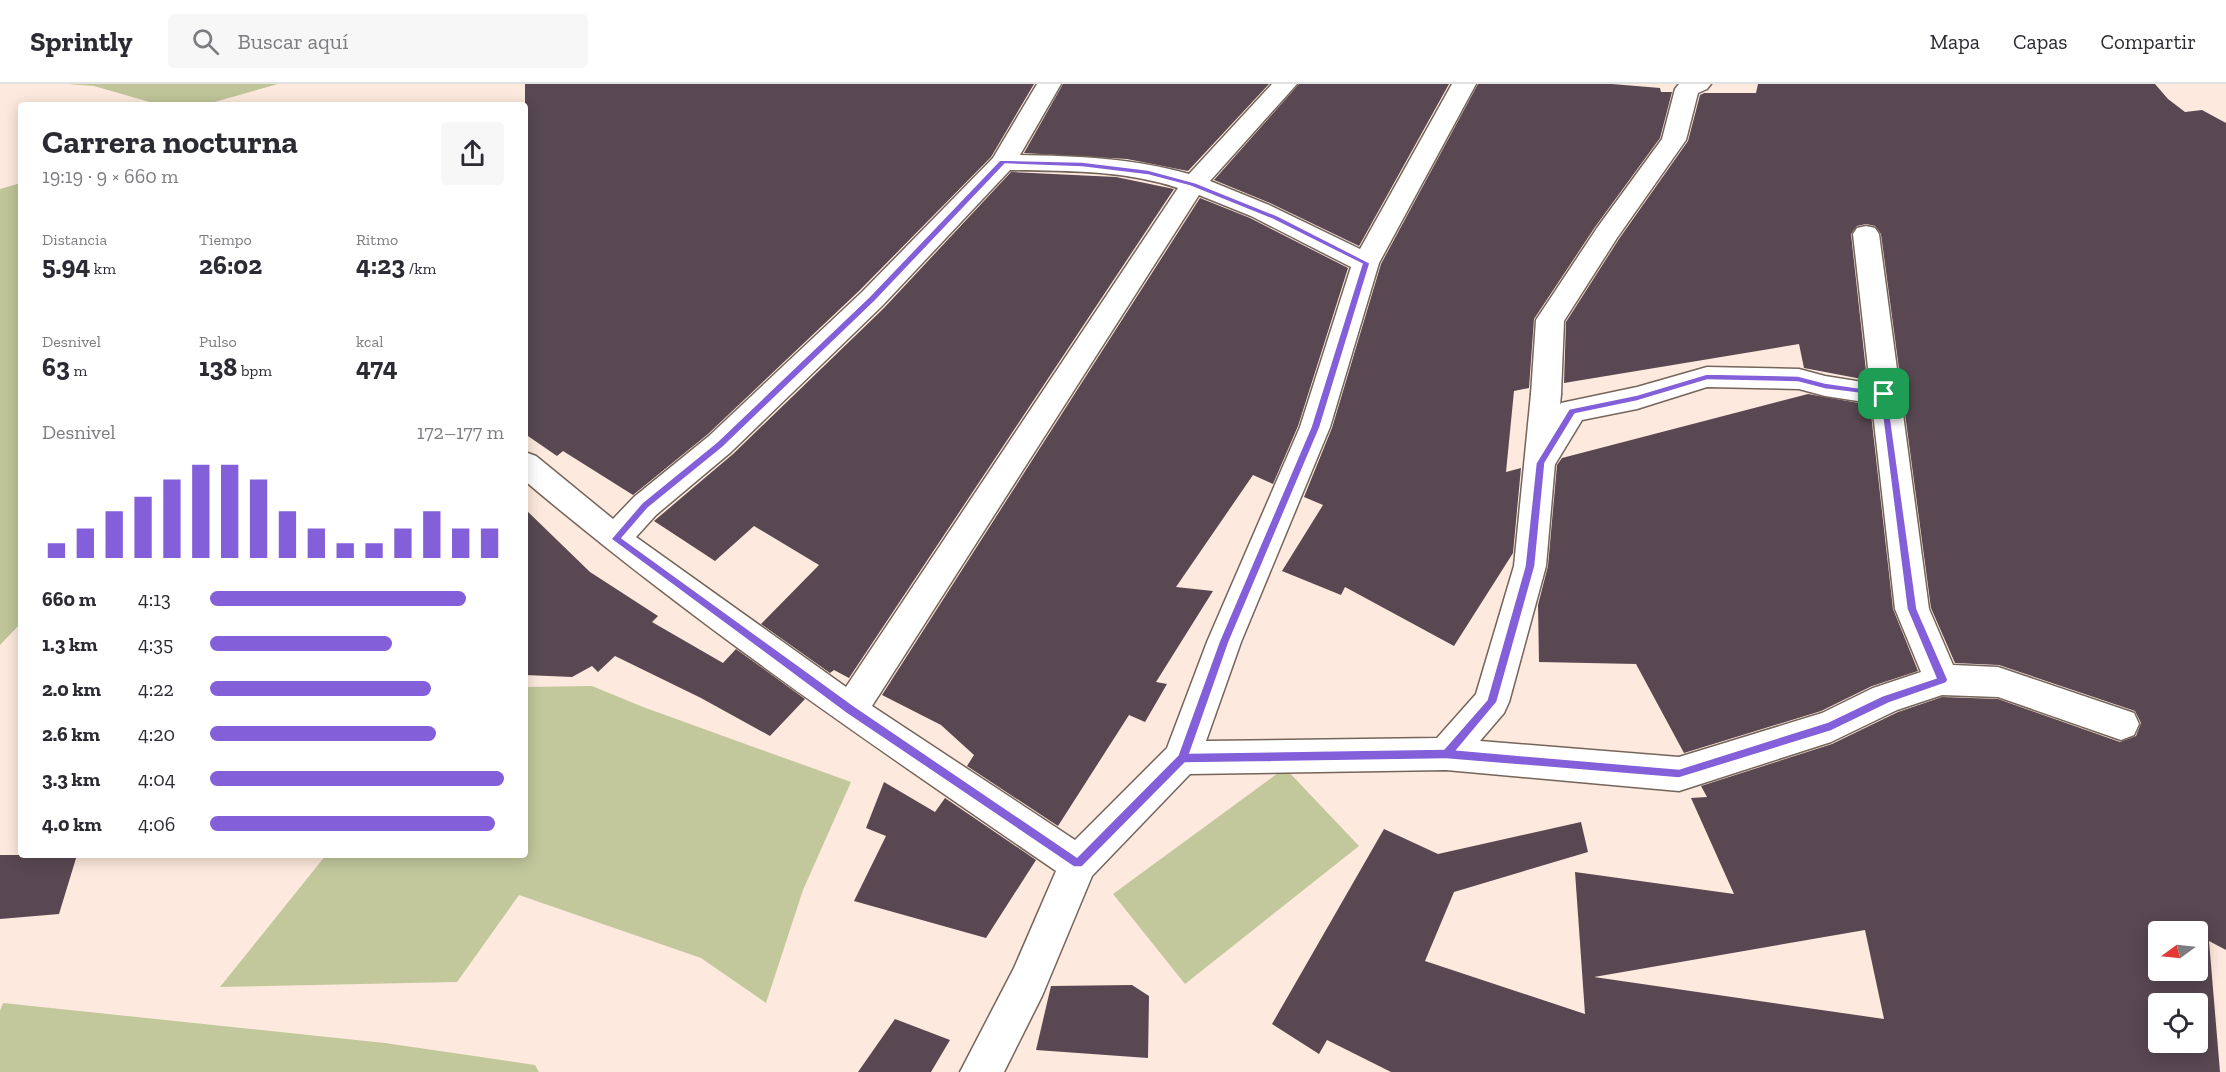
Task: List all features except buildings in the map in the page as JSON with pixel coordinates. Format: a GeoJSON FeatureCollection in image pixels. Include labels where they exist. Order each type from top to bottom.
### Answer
{"type":"FeatureCollection","features":[{"type":"Feature","properties":{"kind":"street"},"geometry":{"type":"LineString","coordinates":[[615,539],[645,506],[720,444],[872,299],[1003,162],[1049,84]]}},
{"type":"Feature","properties":{"kind":"street"},"geometry":{"type":"LineString","coordinates":[[850,710],[1193,185],[1285,84]]}},
{"type":"Feature","properties":{"kind":"street"},"geometry":{"type":"LineString","coordinates":[[981,1072],[1028,982],[1078,864],[1182,758],[1224,642],[1316,427],[1366,263],[1464,84]]}},
{"type":"Feature","properties":{"kind":"street"},"geometry":{"type":"LineString","coordinates":[[1446,754],[1491,702],[1530,566],[1546,394],[1550,320],[1573,288],[1606,234],[1674,140],[1688,90],[1699,84]]}},
{"type":"Feature","properties":{"kind":"street"},"geometry":{"type":"LineString","coordinates":[[1003,162],[1082,164],[1148,172],[1193,185],[1275,218],[1366,263]]}},
{"type":"Feature","properties":{"kind":"street"},"geometry":{"type":"LineString","coordinates":[[1866,234],[1912,609],[1942,680]]}},
{"type":"Feature","properties":{"kind":"street"},"geometry":{"type":"LineString","coordinates":[[1540,463],[1572,411],[1637,398],[1707,377],[1798,379],[1825,386],[1884,394]]}},
{"type":"Feature","properties":{"kind":"street"},"geometry":{"type":"LineString","coordinates":[[528,466],[615,539],[850,710],[1078,864]]}},
{"type":"Feature","properties":{"kind":"street"},"geometry":{"type":"LineString","coordinates":[[1182,758],[1446,754],[1679,774],[1831,726],[1886,699],[1942,680],[1998,682],[2121,724]]}},
{"type":"Feature","properties":{"kind":"green space"},"geometry":{"type":"Polygon","coordinates":[[[68,84],[278,84],[215,102],[150,102],[94,86],[68,84]]]}},
{"type":"Feature","properties":{"kind":"green space"},"geometry":{"type":"Polygon","coordinates":[[[18,184],[18,626],[0,645],[0,189],[18,184]]]}},
{"type":"Feature","properties":{"kind":"green space"},"geometry":{"type":"Polygon","coordinates":[[[592,686],[643,707],[851,782],[803,890],[766,1003],[701,958],[519,895],[457,982],[220,987],[324,858],[528,858],[528,687],[592,686]]]}},
{"type":"Feature","properties":{"kind":"green space"},"geometry":{"type":"Polygon","coordinates":[[[1285,768],[1359,846],[1185,984],[1113,894],[1285,768]]]}},
{"type":"Feature","properties":{"kind":"green space"},"geometry":{"type":"Polygon","coordinates":[[[3,1003],[385,1043],[535,1065],[539,1072],[0,1072],[0,1011],[3,1003]]]}},
{"type":"Feature","properties":{"kind":"route"},"geometry":{"type":"LineString","coordinates":[[1884,394],[1825,386],[1798,379],[1707,377],[1637,398],[1572,411],[1540,463],[1530,566],[1491,702],[1446,754],[1270,757],[1182,758],[1078,864],[850,710],[615,539],[645,506],[720,444],[872,299],[1003,162],[1082,164],[1148,172],[1193,185],[1275,218],[1366,263],[1316,427],[1224,642],[1182,758],[1446,754],[1679,774],[1831,726],[1886,699],[1942,680],[1912,609],[1884,394]]}}]}
